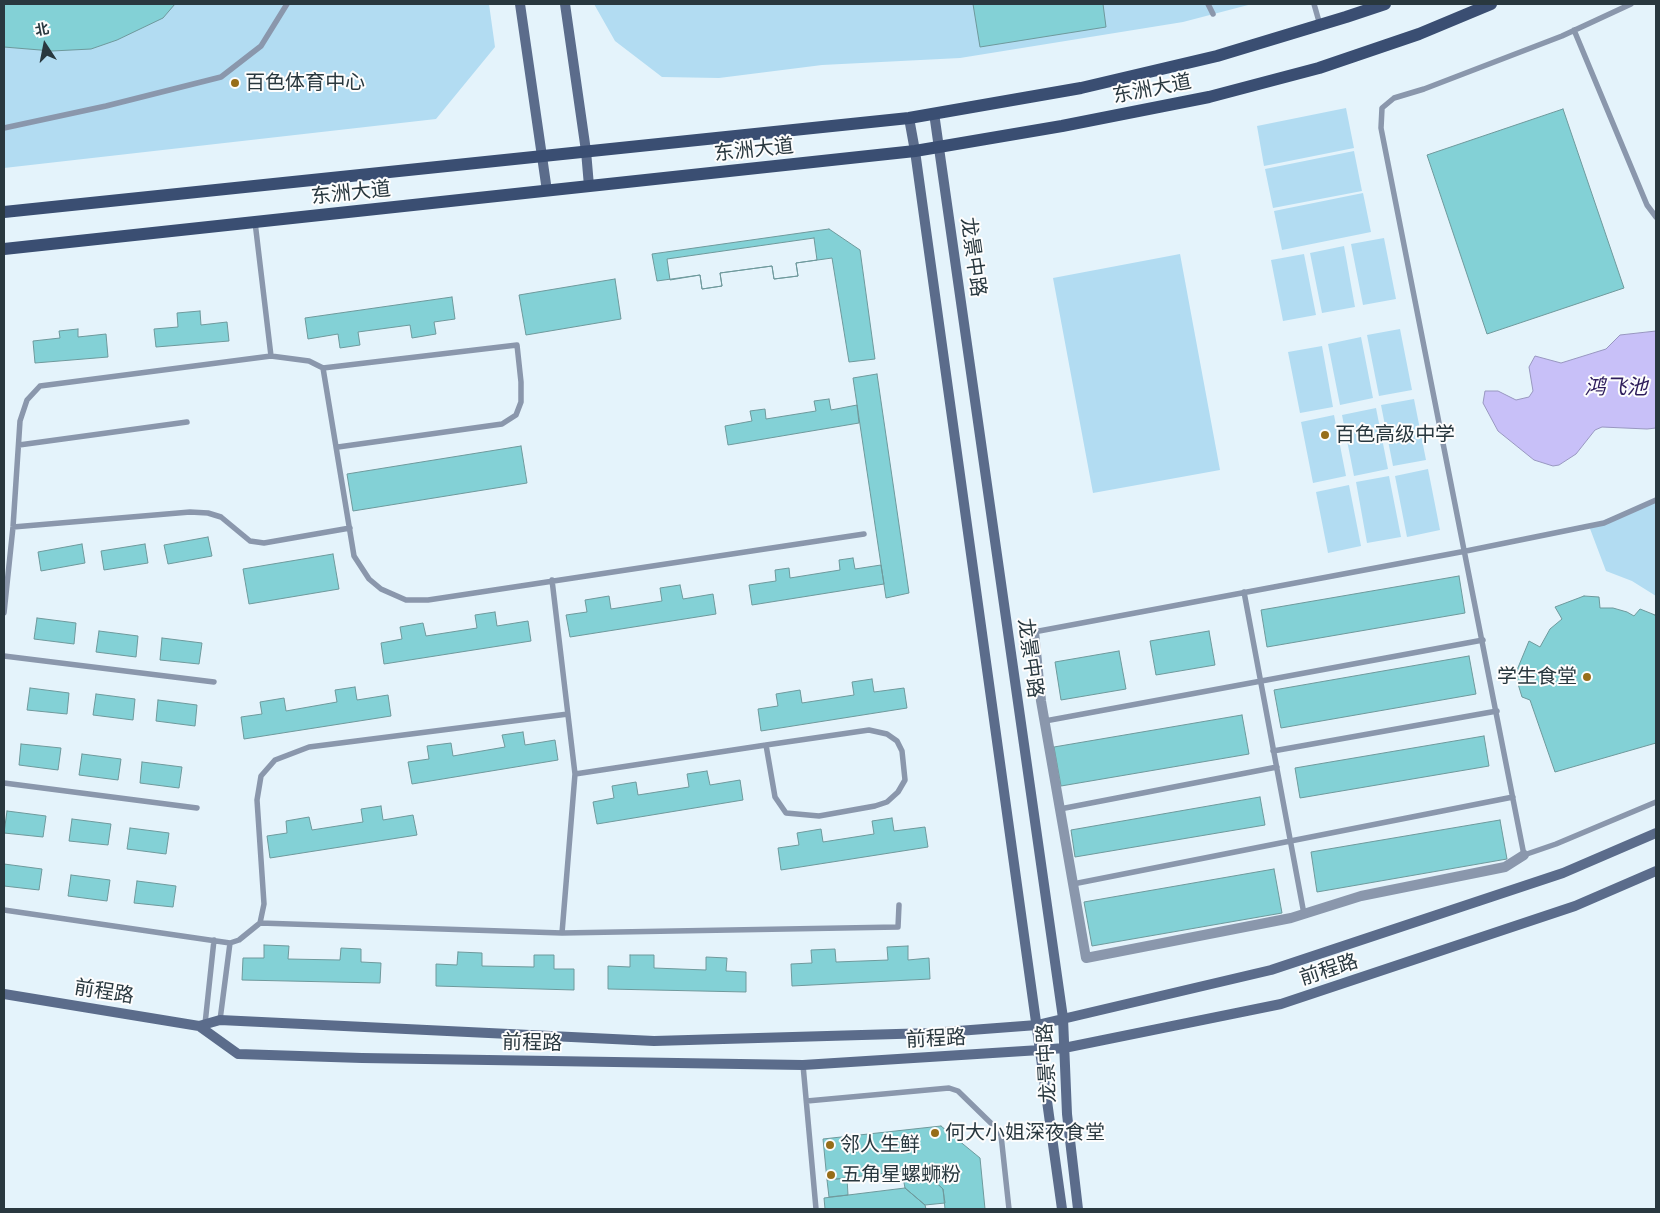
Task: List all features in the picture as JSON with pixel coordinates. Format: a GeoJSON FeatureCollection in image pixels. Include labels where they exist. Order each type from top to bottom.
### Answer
{"type":"FeatureCollection","features":[{"type":"Feature","properties":{"kind":"main road","name":"东洲大道"},"geometry":{"type":"LineString","coordinates":[[4,212],[909,118],[1081,88],[1217,56],[1385,4]]}},
{"type":"Feature","properties":{"kind":"main road","name":"东洲大道"},"geometry":{"type":"LineString","coordinates":[[4,249],[915,151],[1062,126],[1209,97],[1310,70],[1419,34],[1491,4]]}},
{"type":"Feature","properties":{"kind":"street"},"geometry":{"type":"LineString","coordinates":[[520,4],[547,191]]}},
{"type":"Feature","properties":{"kind":"street"},"geometry":{"type":"LineString","coordinates":[[565,4],[586,151],[589,186]]}},
{"type":"Feature","properties":{"kind":"street","name":"龙景中路"},"geometry":{"type":"LineString","coordinates":[[934,113],[1064,1018],[1067,1114],[1078,1209]]}},
{"type":"Feature","properties":{"kind":"street","name":"龙景中路"},"geometry":{"type":"LineString","coordinates":[[909,118],[1062,1209]]}},
{"type":"Feature","properties":{"kind":"street"},"geometry":{"type":"LineString","coordinates":[[1029,633],[1086,958],[1304,914],[1361,896],[1505,867],[1524,854]]}},
{"type":"Feature","properties":{"kind":"street","name":"前程路"},"geometry":{"type":"LineString","coordinates":[[4,994],[202,1025],[220,1020],[654,1041],[931,1033],[1037,1024],[1271,970],[1562,873],[1656,833]]}},
{"type":"Feature","properties":{"kind":"street","name":"前程路"},"geometry":{"type":"LineString","coordinates":[[202,1025],[238,1054],[362,1058],[803,1065],[1064,1048],[1281,1004],[1575,906],[1656,871]]}},
{"type":"Feature","properties":{"kind":"lane"},"geometry":{"type":"LineString","coordinates":[[4,128],[106,106],[221,77],[261,46],[287,4]]}},
{"type":"Feature","properties":{"kind":"lane"},"geometry":{"type":"LineString","coordinates":[[1208,4],[1212,14]]}},
{"type":"Feature","properties":{"kind":"lane"},"geometry":{"type":"LineString","coordinates":[[1314,4],[1320,25]]}},
{"type":"Feature","properties":{"kind":"lane"},"geometry":{"type":"LineString","coordinates":[[1631,4],[1562,36],[1424,89],[1394,98],[1382,108],[1381,128],[1466,551],[1524,854],[1556,844],[1656,802]]}},
{"type":"Feature","properties":{"kind":"lane"},"geometry":{"type":"LineString","coordinates":[[1574,30],[1648,205],[1656,217]]}},
{"type":"Feature","properties":{"kind":"lane"},"geometry":{"type":"LineString","coordinates":[[255,222],[271,356]]}},
{"type":"Feature","properties":{"kind":"lane"},"geometry":{"type":"LineString","coordinates":[[4,613],[5,586],[13,526],[20,421],[27,400],[40,386],[271,356],[309,361],[323,368],[517,345],[521,402],[516,415],[502,424],[338,447]]}},
{"type":"Feature","properties":{"kind":"lane"},"geometry":{"type":"LineString","coordinates":[[323,368],[338,447],[354,556],[369,579],[381,589],[406,600],[428,600],[864,534]]}},
{"type":"Feature","properties":{"kind":"lane"},"geometry":{"type":"LineString","coordinates":[[19,445],[187,422]]}},
{"type":"Feature","properties":{"kind":"lane"},"geometry":{"type":"LineString","coordinates":[[1029,633],[1466,551],[1604,523],[1656,500]]}},
{"type":"Feature","properties":{"kind":"lane"},"geometry":{"type":"LineString","coordinates":[[13,526],[190,512],[220,517],[250,542],[264,543],[350,528]]}},
{"type":"Feature","properties":{"kind":"lane"},"geometry":{"type":"LineString","coordinates":[[552,580],[575,774],[562,933]]}},
{"type":"Feature","properties":{"kind":"lane"},"geometry":{"type":"LineString","coordinates":[[1244,592],[1304,914]]}},
{"type":"Feature","properties":{"kind":"lane"},"geometry":{"type":"LineString","coordinates":[[1045,721],[1483,640]]}},
{"type":"Feature","properties":{"kind":"lane"},"geometry":{"type":"LineString","coordinates":[[4,656],[214,682]]}},
{"type":"Feature","properties":{"kind":"lane"},"geometry":{"type":"LineString","coordinates":[[1274,751],[1497,711]]}},
{"type":"Feature","properties":{"kind":"lane"},"geometry":{"type":"LineString","coordinates":[[4,910],[230,943],[239,940],[260,923],[264,904],[258,800],[261,776],[275,760],[309,747],[568,714]]}},
{"type":"Feature","properties":{"kind":"lane"},"geometry":{"type":"LineString","coordinates":[[575,774],[766,745],[869,730],[887,734],[897,741],[902,751],[906,780],[898,792],[887,802],[875,806],[818,816],[786,813],[774,797],[766,745]]}},
{"type":"Feature","properties":{"kind":"lane"},"geometry":{"type":"LineString","coordinates":[[1060,809],[1277,767]]}},
{"type":"Feature","properties":{"kind":"lane"},"geometry":{"type":"LineString","coordinates":[[4,783],[197,808]]}},
{"type":"Feature","properties":{"kind":"lane"},"geometry":{"type":"LineString","coordinates":[[1073,884],[1514,797]]}},
{"type":"Feature","properties":{"kind":"lane"},"geometry":{"type":"LineString","coordinates":[[260,923],[562,933],[898,927],[899,904]]}},
{"type":"Feature","properties":{"kind":"lane"},"geometry":{"type":"LineString","coordinates":[[202,1025],[214,940]]}},
{"type":"Feature","properties":{"kind":"lane"},"geometry":{"type":"LineString","coordinates":[[220,1020],[230,943]]}},
{"type":"Feature","properties":{"kind":"lane"},"geometry":{"type":"LineString","coordinates":[[803,1065],[816,1209]]}},
{"type":"Feature","properties":{"kind":"lane"},"geometry":{"type":"LineString","coordinates":[[806,1101],[949,1088],[958,1090],[1001,1135],[1009,1209]]}},
{"type":"Feature","properties":{"kind":"shaded area","name":"百色体育中心"},"geometry":{"type":"Polygon","coordinates":[[[4,4],[489,4],[495,47],[436,119],[4,168],[4,4]]]}},
{"type":"Feature","properties":{"kind":"shaded area"},"geometry":{"type":"Polygon","coordinates":[[[594,4],[1252,4],[1183,22],[960,58],[822,65],[719,78],[662,77],[615,41],[594,4]]]}},
{"type":"Feature","properties":{"kind":"shaded area"},"geometry":{"type":"Polygon","coordinates":[[[1346,108],[1354,148],[1264,166],[1257,126],[1346,108]]]}},
{"type":"Feature","properties":{"kind":"shaded area"},"geometry":{"type":"Polygon","coordinates":[[[1354,151],[1362,191],[1273,208],[1265,169],[1354,151]]]}},
{"type":"Feature","properties":{"kind":"shaded area"},"geometry":{"type":"Polygon","coordinates":[[[1363,193],[1371,232],[1282,250],[1274,211],[1363,193]]]}},
{"type":"Feature","properties":{"kind":"shaded area"},"geometry":{"type":"Polygon","coordinates":[[[1384,238],[1396,299],[1363,305],[1351,244],[1384,238]]]}},
{"type":"Feature","properties":{"kind":"shaded area"},"geometry":{"type":"Polygon","coordinates":[[[1344,246],[1355,307],[1322,313],[1310,253],[1344,246]]]}},
{"type":"Feature","properties":{"kind":"shaded area"},"geometry":{"type":"Polygon","coordinates":[[[1180,254],[1220,470],[1093,493],[1053,278],[1180,254]]]}},
{"type":"Feature","properties":{"kind":"shaded area"},"geometry":{"type":"Polygon","coordinates":[[[1304,254],[1316,315],[1283,321],[1271,260],[1304,254]]]}},
{"type":"Feature","properties":{"kind":"shaded area"},"geometry":{"type":"Polygon","coordinates":[[[1400,329],[1412,390],[1379,396],[1367,335],[1400,329]]]}},
{"type":"Feature","properties":{"kind":"shaded area"},"geometry":{"type":"Polygon","coordinates":[[[1361,337],[1373,398],[1340,405],[1328,344],[1361,337]]]}},
{"type":"Feature","properties":{"kind":"shaded area"},"geometry":{"type":"Polygon","coordinates":[[[1322,346],[1333,407],[1300,413],[1288,352],[1322,346]]]}},
{"type":"Feature","properties":{"kind":"shaded area"},"geometry":{"type":"Polygon","coordinates":[[[1414,399],[1426,460],[1393,466],[1381,405],[1414,399]]]}},
{"type":"Feature","properties":{"kind":"shaded area"},"geometry":{"type":"Polygon","coordinates":[[[1376,408],[1388,469],[1354,476],[1342,415],[1376,408]]]}},
{"type":"Feature","properties":{"kind":"shaded area"},"geometry":{"type":"Polygon","coordinates":[[[1334,415],[1346,476],[1313,483],[1301,422],[1334,415]]]}},
{"type":"Feature","properties":{"kind":"shaded area"},"geometry":{"type":"Polygon","coordinates":[[[1428,469],[1440,530],[1407,537],[1395,476],[1428,469]]]}},
{"type":"Feature","properties":{"kind":"shaded area"},"geometry":{"type":"Polygon","coordinates":[[[1389,476],[1401,537],[1367,543],[1356,482],[1389,476]]]}},
{"type":"Feature","properties":{"kind":"shaded area"},"geometry":{"type":"Polygon","coordinates":[[[1349,485],[1361,546],[1328,553],[1316,492],[1349,485]]]}},
{"type":"Feature","properties":{"kind":"shaded area"},"geometry":{"type":"Polygon","coordinates":[[[1656,500],[1656,596],[1632,581],[1606,571],[1589,526],[1656,500]]]}},
{"type":"Feature","properties":{"kind":"water","name":"鸿飞池"},"geometry":{"type":"Polygon","coordinates":[[[1656,331],[1656,428],[1602,427],[1595,430],[1576,454],[1559,465],[1553,466],[1534,460],[1498,431],[1483,403],[1485,391],[1498,391],[1516,400],[1529,397],[1533,391],[1529,367],[1535,356],[1561,363],[1606,349],[1620,335],[1656,331]]]}},
{"type":"Feature","properties":{"kind":"building"},"geometry":{"type":"Polygon","coordinates":[[[4,4],[175,4],[163,18],[117,40],[91,49],[52,51],[4,47],[4,4]]]}},
{"type":"Feature","properties":{"kind":"building"},"geometry":{"type":"Polygon","coordinates":[[[973,4],[1103,4],[1106,27],[980,47],[973,4]]]}},
{"type":"Feature","properties":{"kind":"building"},"geometry":{"type":"Polygon","coordinates":[[[1563,109],[1624,288],[1487,334],[1427,155],[1563,109]]]}},
{"type":"Feature","properties":{"kind":"building"},"geometry":{"type":"Polygon","coordinates":[[[829,229],[860,250],[875,359],[849,362],[832,258],[796,263],[798,276],[774,279],[772,266],[720,273],[722,286],[702,289],[700,275],[657,281],[652,254],[829,229]]]}},
{"type":"Feature","properties":{"kind":"building"},"geometry":{"type":"Polygon","coordinates":[[[814,238],[817,260],[796,263],[798,276],[774,279],[772,266],[720,273],[722,286],[702,289],[700,275],[670,280],[667,259],[814,238]]]}},
{"type":"Feature","properties":{"kind":"building"},"geometry":{"type":"Polygon","coordinates":[[[615,279],[621,319],[526,335],[519,295],[615,279]]]}},
{"type":"Feature","properties":{"kind":"building"},"geometry":{"type":"Polygon","coordinates":[[[452,297],[455,319],[434,322],[436,334],[412,338],[410,325],[358,332],[360,345],[340,348],[338,334],[308,339],[305,318],[452,297]]]}},
{"type":"Feature","properties":{"kind":"building"},"geometry":{"type":"Polygon","coordinates":[[[200,311],[201,325],[227,322],[229,341],[156,347],[154,329],[178,327],[177,313],[200,311]]]}},
{"type":"Feature","properties":{"kind":"building"},"geometry":{"type":"Polygon","coordinates":[[[78,329],[78,337],[106,334],[108,357],[35,363],[33,341],[60,338],[59,331],[78,329]]]}},
{"type":"Feature","properties":{"kind":"building"},"geometry":{"type":"Polygon","coordinates":[[[877,374],[909,593],[886,598],[853,378],[877,374]]]}},
{"type":"Feature","properties":{"kind":"building"},"geometry":{"type":"Polygon","coordinates":[[[829,399],[831,410],[857,405],[859,423],[728,445],[725,426],[752,421],[750,411],[765,409],[766,419],[816,411],[814,401],[829,399]]]}},
{"type":"Feature","properties":{"kind":"building"},"geometry":{"type":"Polygon","coordinates":[[[521,446],[527,483],[353,511],[347,474],[521,446]]]}},
{"type":"Feature","properties":{"kind":"building"},"geometry":{"type":"Polygon","coordinates":[[[208,537],[212,556],[168,564],[164,545],[208,537]]]}},
{"type":"Feature","properties":{"kind":"building"},"geometry":{"type":"Polygon","coordinates":[[[82,544],[85,563],[41,571],[38,552],[82,544]]]}},
{"type":"Feature","properties":{"kind":"building"},"geometry":{"type":"Polygon","coordinates":[[[145,544],[148,563],[104,570],[101,551],[145,544]]]}},
{"type":"Feature","properties":{"kind":"building"},"geometry":{"type":"Polygon","coordinates":[[[333,554],[339,589],[249,604],[243,569],[333,554]]]}},
{"type":"Feature","properties":{"kind":"building"},"geometry":{"type":"Polygon","coordinates":[[[853,558],[855,569],[881,565],[884,584],[752,605],[749,585],[776,581],[775,570],[789,568],[790,578],[840,570],[839,560],[853,558]]]}},
{"type":"Feature","properties":{"kind":"building"},"geometry":{"type":"Polygon","coordinates":[[[1459,576],[1465,613],[1267,647],[1261,610],[1459,576]]]}},
{"type":"Feature","properties":{"kind":"building"},"geometry":{"type":"Polygon","coordinates":[[[680,585],[683,599],[713,594],[716,614],[570,637],[566,615],[587,612],[585,600],[609,596],[611,609],[662,601],[660,588],[680,585]]]}},
{"type":"Feature","properties":{"kind":"building","name":"学生食堂"},"geometry":{"type":"Polygon","coordinates":[[[1584,596],[1599,597],[1600,608],[1613,608],[1634,616],[1640,609],[1656,617],[1656,743],[1555,772],[1530,700],[1522,697],[1518,684],[1517,670],[1529,641],[1540,647],[1550,629],[1562,619],[1555,607],[1584,596]]]}},
{"type":"Feature","properties":{"kind":"building"},"geometry":{"type":"Polygon","coordinates":[[[495,612],[497,626],[528,621],[531,641],[384,664],[381,643],[402,639],[400,627],[423,623],[426,636],[477,628],[475,615],[495,612]]]}},
{"type":"Feature","properties":{"kind":"building"},"geometry":{"type":"Polygon","coordinates":[[[37,618],[76,623],[74,644],[34,639],[37,618]]]}},
{"type":"Feature","properties":{"kind":"building"},"geometry":{"type":"Polygon","coordinates":[[[99,631],[138,636],[136,657],[96,652],[99,631]]]}},
{"type":"Feature","properties":{"kind":"building"},"geometry":{"type":"Polygon","coordinates":[[[1209,631],[1215,665],[1156,675],[1150,641],[1209,631]]]}},
{"type":"Feature","properties":{"kind":"building"},"geometry":{"type":"Polygon","coordinates":[[[162,638],[202,643],[199,664],[160,660],[162,638]]]}},
{"type":"Feature","properties":{"kind":"building"},"geometry":{"type":"Polygon","coordinates":[[[1119,651],[1126,689],[1061,700],[1055,662],[1119,651]]]}},
{"type":"Feature","properties":{"kind":"building"},"geometry":{"type":"Polygon","coordinates":[[[1469,656],[1476,694],[1281,728],[1274,690],[1469,656]]]}},
{"type":"Feature","properties":{"kind":"building"},"geometry":{"type":"Polygon","coordinates":[[[872,679],[874,692],[904,688],[907,708],[761,731],[758,709],[778,706],[776,694],[800,690],[802,703],[854,695],[852,682],[872,679]]]}},
{"type":"Feature","properties":{"kind":"building"},"geometry":{"type":"Polygon","coordinates":[[[355,687],[357,700],[388,695],[391,716],[244,739],[241,717],[262,714],[260,702],[284,698],[286,711],[337,702],[335,690],[355,687]]]}},
{"type":"Feature","properties":{"kind":"building"},"geometry":{"type":"Polygon","coordinates":[[[30,688],[69,693],[67,714],[27,710],[30,688]]]}},
{"type":"Feature","properties":{"kind":"building"},"geometry":{"type":"Polygon","coordinates":[[[96,694],[135,699],[133,720],[93,715],[96,694]]]}},
{"type":"Feature","properties":{"kind":"building"},"geometry":{"type":"Polygon","coordinates":[[[158,700],[197,705],[195,726],[156,721],[158,700]]]}},
{"type":"Feature","properties":{"kind":"building"},"geometry":{"type":"Polygon","coordinates":[[[1242,715],[1249,754],[1061,786],[1054,747],[1242,715]]]}},
{"type":"Feature","properties":{"kind":"building"},"geometry":{"type":"Polygon","coordinates":[[[523,732],[525,745],[555,740],[558,760],[412,784],[408,762],[429,759],[427,746],[451,743],[453,756],[505,747],[502,735],[523,732]]]}},
{"type":"Feature","properties":{"kind":"building"},"geometry":{"type":"Polygon","coordinates":[[[1484,736],[1489,766],[1300,798],[1295,768],[1484,736]]]}},
{"type":"Feature","properties":{"kind":"building"},"geometry":{"type":"Polygon","coordinates":[[[21,744],[61,748],[58,770],[19,765],[21,744]]]}},
{"type":"Feature","properties":{"kind":"building"},"geometry":{"type":"Polygon","coordinates":[[[82,754],[121,759],[118,780],[79,775],[82,754]]]}},
{"type":"Feature","properties":{"kind":"building"},"geometry":{"type":"Polygon","coordinates":[[[142,762],[182,767],[179,788],[140,783],[142,762]]]}},
{"type":"Feature","properties":{"kind":"building"},"geometry":{"type":"Polygon","coordinates":[[[707,771],[710,785],[740,780],[743,800],[597,824],[593,802],[614,798],[612,786],[636,782],[638,795],[689,787],[687,774],[707,771]]]}},
{"type":"Feature","properties":{"kind":"building"},"geometry":{"type":"Polygon","coordinates":[[[1260,797],[1265,825],[1075,857],[1071,830],[1260,797]]]}},
{"type":"Feature","properties":{"kind":"building"},"geometry":{"type":"Polygon","coordinates":[[[381,806],[383,820],[413,815],[417,835],[270,858],[267,836],[287,833],[286,821],[309,817],[312,830],[363,822],[361,809],[381,806]]]}},
{"type":"Feature","properties":{"kind":"building"},"geometry":{"type":"Polygon","coordinates":[[[7,811],[46,816],[43,837],[4,833],[7,811]]]}},
{"type":"Feature","properties":{"kind":"building"},"geometry":{"type":"Polygon","coordinates":[[[892,818],[894,831],[925,827],[928,847],[781,870],[778,848],[799,845],[797,833],[821,829],[823,842],[874,834],[872,821],[892,818]]]}},
{"type":"Feature","properties":{"kind":"building"},"geometry":{"type":"Polygon","coordinates":[[[72,819],[111,824],[108,845],[69,841],[72,819]]]}},
{"type":"Feature","properties":{"kind":"building"},"geometry":{"type":"Polygon","coordinates":[[[1500,820],[1507,859],[1317,892],[1311,852],[1500,820]]]}},
{"type":"Feature","properties":{"kind":"building"},"geometry":{"type":"Polygon","coordinates":[[[130,828],[169,833],[166,854],[127,849],[130,828]]]}},
{"type":"Feature","properties":{"kind":"building"},"geometry":{"type":"Polygon","coordinates":[[[4,864],[42,869],[39,890],[4,886],[4,864]]]}},
{"type":"Feature","properties":{"kind":"building"},"geometry":{"type":"Polygon","coordinates":[[[1274,869],[1282,913],[1092,946],[1084,902],[1274,869]]]}},
{"type":"Feature","properties":{"kind":"building"},"geometry":{"type":"Polygon","coordinates":[[[71,875],[110,880],[107,901],[68,896],[71,875]]]}},
{"type":"Feature","properties":{"kind":"building"},"geometry":{"type":"Polygon","coordinates":[[[137,881],[176,886],[173,907],[134,903],[137,881]]]}},
{"type":"Feature","properties":{"kind":"building"},"geometry":{"type":"Polygon","coordinates":[[[264,945],[289,946],[288,959],[340,960],[341,948],[361,949],[361,962],[381,963],[380,983],[242,980],[243,958],[264,958],[264,945]]]}},
{"type":"Feature","properties":{"kind":"building"},"geometry":{"type":"Polygon","coordinates":[[[908,946],[908,960],[929,958],[930,979],[792,986],[791,964],[812,963],[811,950],[835,949],[836,962],[888,960],[887,947],[908,946]]]}},
{"type":"Feature","properties":{"kind":"building"},"geometry":{"type":"Polygon","coordinates":[[[458,952],[482,953],[482,966],[534,967],[534,955],[554,955],[554,969],[574,969],[574,990],[436,986],[436,964],[457,965],[458,952]]]}},
{"type":"Feature","properties":{"kind":"building"},"geometry":{"type":"Polygon","coordinates":[[[630,955],[654,955],[654,968],[706,970],[706,957],[727,958],[726,971],[746,972],[746,992],[608,989],[608,966],[630,967],[630,955]]]}},
{"type":"Feature","properties":{"kind":"building"},"geometry":{"type":"Polygon","coordinates":[[[941,1126],[980,1158],[985,1209],[945,1209],[943,1189],[922,1169],[827,1180],[823,1139],[941,1126]]]}},
{"type":"Feature","properties":{"kind":"building"},"geometry":{"type":"Polygon","coordinates":[[[922,1169],[943,1189],[945,1203],[925,1205],[905,1188],[902,1172],[922,1169]]]}},
{"type":"Feature","properties":{"kind":"building"},"geometry":{"type":"Polygon","coordinates":[[[847,1178],[848,1195],[829,1197],[827,1180],[847,1178]]]}},
{"type":"Feature","properties":{"kind":"building"},"geometry":{"type":"Polygon","coordinates":[[[905,1188],[925,1205],[926,1209],[825,1209],[824,1198],[905,1188]]]}},
{"type":"Feature","properties":{"kind":"place","name":"百色体育中心"},"geometry":{"type":"Point","coordinates":[235,83]}},
{"type":"Feature","properties":{"kind":"place","name":"百色高级中学"},"geometry":{"type":"Point","coordinates":[1325,435]}},
{"type":"Feature","properties":{"kind":"place","name":"学生食堂"},"geometry":{"type":"Point","coordinates":[1587,677]}},
{"type":"Feature","properties":{"kind":"place","name":"何大小姐深夜食堂"},"geometry":{"type":"Point","coordinates":[935,1133]}},
{"type":"Feature","properties":{"kind":"place","name":"邻人生鲜"},"geometry":{"type":"Point","coordinates":[830,1145]}},
{"type":"Feature","properties":{"kind":"place","name":"五角星螺蛳粉"},"geometry":{"type":"Point","coordinates":[831,1175]}}]}
